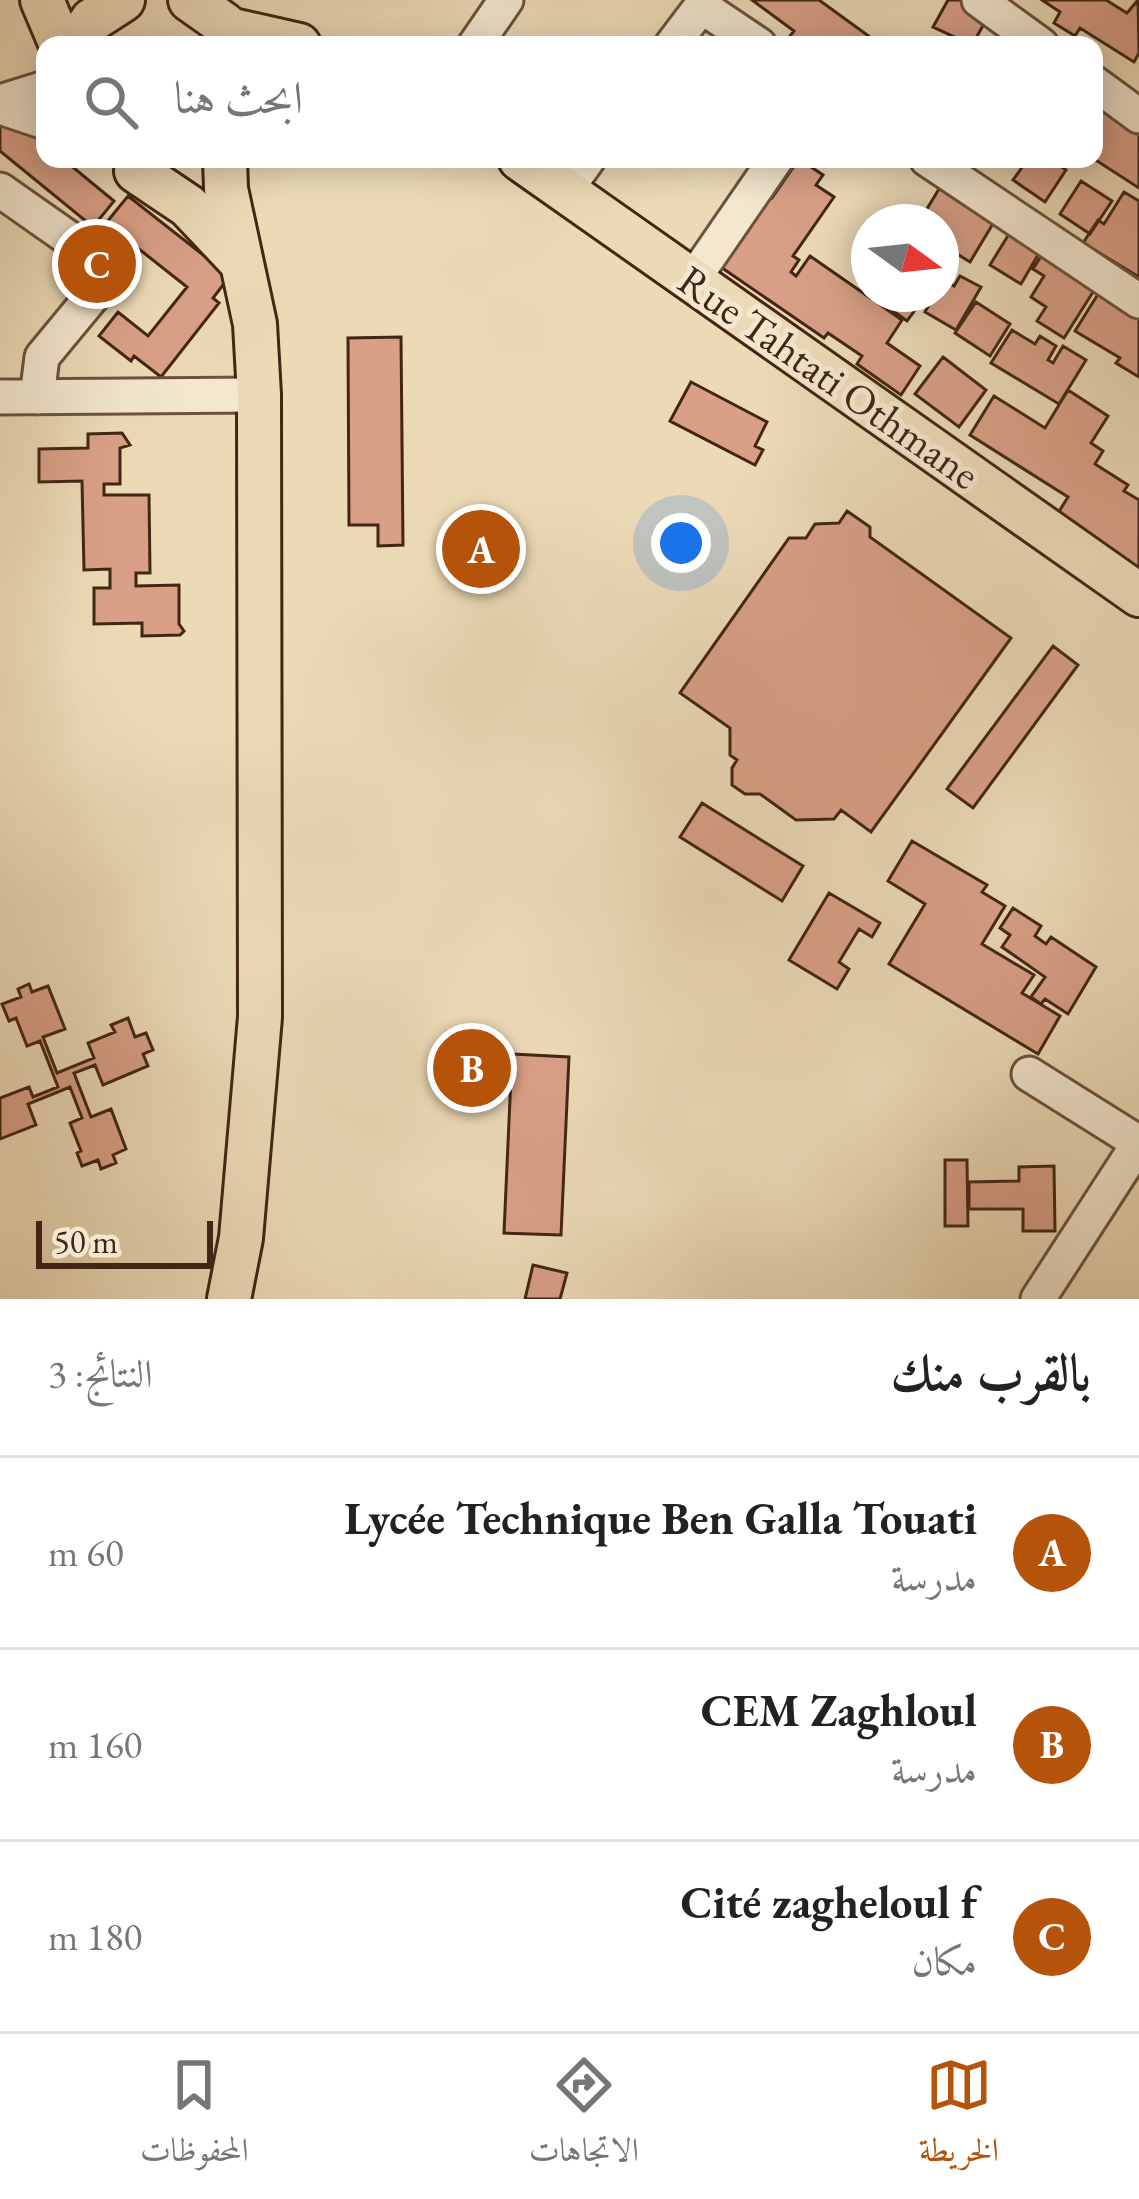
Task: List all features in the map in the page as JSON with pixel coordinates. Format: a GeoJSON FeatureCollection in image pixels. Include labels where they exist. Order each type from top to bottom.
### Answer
{"type":"FeatureCollection","features":[{"type":"Feature","properties":{"kind":"main road"},"geometry":{"type":"LineString","coordinates":[[42,0],[57,36]]}},
{"type":"Feature","properties":{"kind":"main road"},"geometry":{"type":"LineString","coordinates":[[81,36],[92,20],[123,0]]}},
{"type":"Feature","properties":{"kind":"main road"},"geometry":{"type":"LineString","coordinates":[[222,20],[271,36]]}},
{"type":"Feature","properties":{"kind":"main road"},"geometry":{"type":"LineString","coordinates":[[128,168],[188,206],[242,264]]}},
{"type":"Feature","properties":{"kind":"main road"},"geometry":{"type":"LineString","coordinates":[[225,168],[254,324],[260,395],[260,1017],[241,1238],[229,1299]]}},
{"type":"Feature","properties":{"kind":"main road","name":"Rue Tahtati Othmane"},"geometry":{"type":"LineString","coordinates":[[577,174],[692,281],[1139,595]]}},
{"type":"Feature","properties":{"kind":"street"},"geometry":{"type":"LineString","coordinates":[[481,36],[506,0]]}},
{"type":"Feature","properties":{"kind":"street"},"geometry":{"type":"LineString","coordinates":[[979,0],[1029,36]]}},
{"type":"Feature","properties":{"kind":"street"},"geometry":{"type":"LineString","coordinates":[[680,36],[704,3],[746,36]]}},
{"type":"Feature","properties":{"kind":"street"},"geometry":{"type":"LineString","coordinates":[[1103,90],[1139,116]]}},
{"type":"Feature","properties":{"kind":"street"},"geometry":{"type":"LineString","coordinates":[[0,105],[36,91]]}},
{"type":"Feature","properties":{"kind":"street"},"geometry":{"type":"LineString","coordinates":[[0,105],[36,119]]}},
{"type":"Feature","properties":{"kind":"street"},"geometry":{"type":"LineString","coordinates":[[692,281],[770,168]]}},
{"type":"Feature","properties":{"kind":"street"},"geometry":{"type":"LineString","coordinates":[[940,168],[1139,302]]}},
{"type":"Feature","properties":{"kind":"street"},"geometry":{"type":"LineString","coordinates":[[0,190],[114,269],[42,357],[37,397]]}},
{"type":"Feature","properties":{"kind":"street"},"geometry":{"type":"LineString","coordinates":[[0,397],[260,395]]}},
{"type":"Feature","properties":{"kind":"street"},"geometry":{"type":"LineString","coordinates":[[1029,1074],[1139,1143],[1038,1299]]}},
{"type":"Feature","properties":{"kind":"building"},"geometry":{"type":"Polygon","coordinates":[[[752,0],[819,0],[869,36],[790,36],[794,31],[752,0]]]}},
{"type":"Feature","properties":{"kind":"building"},"geometry":{"type":"Polygon","coordinates":[[[948,0],[962,0],[989,15],[977,36],[952,36],[933,27],[948,0]]]}},
{"type":"Feature","properties":{"kind":"building"},"geometry":{"type":"Polygon","coordinates":[[[1042,0],[1106,0],[1127,13],[1138,0],[1139,53],[1134,62],[1103,42],[1103,36],[1080,28],[1075,36],[1054,23],[1060,12],[1042,0]]]}},
{"type":"Feature","properties":{"kind":"building"},"geometry":{"type":"Polygon","coordinates":[[[1103,100],[1139,123],[1139,188],[1103,165],[1103,100]]]}},
{"type":"Feature","properties":{"kind":"building"},"geometry":{"type":"Polygon","coordinates":[[[13,118],[36,137],[36,168],[74,168],[114,201],[93,227],[0,151],[0,122],[6,127],[13,118]]]}},
{"type":"Feature","properties":{"kind":"building"},"geometry":{"type":"Polygon","coordinates":[[[793,168],[812,168],[823,175],[816,185],[834,197],[793,256],[799,260],[791,272],[796,276],[810,256],[851,285],[851,312],[890,312],[902,320],[887,343],[920,366],[901,395],[857,364],[862,356],[828,333],[824,338],[715,263],[763,192],[772,198],[793,168]]]}},
{"type":"Feature","properties":{"kind":"building"},"geometry":{"type":"Polygon","coordinates":[[[1022,168],[1066,170],[1045,202],[1013,180],[1022,168]]]}},
{"type":"Feature","properties":{"kind":"building"},"geometry":{"type":"Polygon","coordinates":[[[1081,181],[1112,201],[1090,234],[1060,214],[1081,181]]]}},
{"type":"Feature","properties":{"kind":"building"},"geometry":{"type":"Polygon","coordinates":[[[942,184],[997,217],[970,262],[959,255],[959,204],[930,204],[942,184]]]}},
{"type":"Feature","properties":{"kind":"building"},"geometry":{"type":"Polygon","coordinates":[[[1124,192],[1139,201],[1139,277],[1083,243],[1098,220],[1104,224],[1124,192]]]}},
{"type":"Feature","properties":{"kind":"building"},"geometry":{"type":"Polygon","coordinates":[[[128,196],[230,276],[213,298],[219,303],[161,377],[99,336],[118,312],[148,336],[187,287],[106,223],[128,196]]]}},
{"type":"Feature","properties":{"kind":"building"},"geometry":{"type":"Polygon","coordinates":[[[1012,229],[1042,248],[1021,284],[990,265],[1012,229]]]}},
{"type":"Feature","properties":{"kind":"building"},"geometry":{"type":"Polygon","coordinates":[[[1045,250],[1098,284],[1064,338],[1037,321],[1046,307],[1031,297],[1044,276],[1033,269],[1045,250]]]}},
{"type":"Feature","properties":{"kind":"building"},"geometry":{"type":"Polygon","coordinates":[[[959,278],[981,287],[956,330],[925,312],[959,312],[959,278]]]}},
{"type":"Feature","properties":{"kind":"building"},"geometry":{"type":"Polygon","coordinates":[[[1100,291],[1139,314],[1139,377],[1116,363],[1120,358],[1075,331],[1100,291]]]}},
{"type":"Feature","properties":{"kind":"building"},"geometry":{"type":"Polygon","coordinates":[[[976,302],[1010,324],[990,356],[955,333],[976,302]]]}},
{"type":"Feature","properties":{"kind":"building"},"geometry":{"type":"Polygon","coordinates":[[[1012,330],[1035,344],[1040,336],[1056,346],[1048,360],[1053,363],[1063,346],[1086,360],[1059,404],[991,363],[1012,330]]]}},
{"type":"Feature","properties":{"kind":"building"},"geometry":{"type":"Polygon","coordinates":[[[401,337],[403,545],[378,546],[378,525],[349,525],[348,338],[401,337]]]}},
{"type":"Feature","properties":{"kind":"building"},"geometry":{"type":"Polygon","coordinates":[[[943,357],[986,390],[959,427],[915,394],[943,357]]]}},
{"type":"Feature","properties":{"kind":"building"},"geometry":{"type":"Polygon","coordinates":[[[691,382],[767,422],[755,446],[763,450],[755,465],[670,421],[691,382]]]}},
{"type":"Feature","properties":{"kind":"building"},"geometry":{"type":"Polygon","coordinates":[[[1068,390],[1108,416],[1091,443],[1103,451],[1095,464],[1128,485],[1124,491],[1139,500],[1139,566],[1134,568],[1055,518],[1068,497],[970,435],[994,396],[1045,428],[1068,390]]]}},
{"type":"Feature","properties":{"kind":"building"},"geometry":{"type":"Polygon","coordinates":[[[122,433],[130,445],[120,448],[120,484],[104,484],[104,495],[149,495],[150,573],[136,573],[136,586],[179,585],[179,624],[184,631],[180,635],[142,636],[142,623],[94,624],[94,588],[110,588],[110,569],[84,570],[82,481],[39,482],[39,449],[88,448],[88,434],[122,433]]]}},
{"type":"Feature","properties":{"kind":"building"},"geometry":{"type":"Polygon","coordinates":[[[847,511],[870,527],[870,537],[1011,638],[871,832],[841,810],[834,819],[796,820],[760,794],[745,794],[732,785],[737,760],[730,755],[730,728],[680,693],[789,538],[806,538],[815,524],[839,523],[847,511]]]}},
{"type":"Feature","properties":{"kind":"building"},"geometry":{"type":"Polygon","coordinates":[[[1053,646],[1078,665],[973,808],[947,789],[1053,646]]]}},
{"type":"Feature","properties":{"kind":"building"},"geometry":{"type":"Polygon","coordinates":[[[702,803],[803,866],[782,901],[680,837],[702,803]]]}},
{"type":"Feature","properties":{"kind":"building"},"geometry":{"type":"Polygon","coordinates":[[[912,841],[987,885],[982,892],[1005,906],[982,944],[1034,975],[1022,993],[1060,1016],[1038,1054],[889,964],[925,904],[888,881],[912,841]]]}},
{"type":"Feature","properties":{"kind":"building"},"geometry":{"type":"Polygon","coordinates":[[[829,893],[880,923],[872,937],[859,929],[839,962],[849,969],[837,989],[789,960],[829,893]]]}},
{"type":"Feature","properties":{"kind":"building"},"geometry":{"type":"Polygon","coordinates":[[[1013,908],[1041,926],[1035,936],[1046,944],[1051,937],[1096,967],[1068,1014],[1045,999],[1041,1004],[1031,997],[1045,977],[1002,947],[1010,935],[1000,928],[1013,908]]]}},
{"type":"Feature","properties":{"kind":"building"},"geometry":{"type":"Polygon","coordinates":[[[29,984],[32,992],[48,986],[65,1029],[43,1037],[57,1073],[94,1058],[88,1043],[115,1032],[111,1025],[128,1018],[135,1037],[146,1033],[153,1050],[143,1054],[148,1066],[103,1085],[95,1065],[74,1073],[91,1117],[111,1109],[126,1149],[113,1155],[116,1163],[101,1169],[98,1160],[82,1166],[70,1123],[82,1118],[70,1087],[28,1104],[36,1125],[0,1139],[0,1098],[29,1087],[33,1097],[58,1087],[40,1041],[27,1046],[16,1018],[9,1021],[2,1004],[21,997],[18,989],[29,984]]]}},
{"type":"Feature","properties":{"kind":"building"},"geometry":{"type":"Polygon","coordinates":[[[512,1054],[569,1057],[561,1235],[504,1233],[512,1054]]]}},
{"type":"Feature","properties":{"kind":"building"},"geometry":{"type":"Polygon","coordinates":[[[945,1160],[967,1160],[968,1226],[945,1226],[945,1160]]]}},
{"type":"Feature","properties":{"kind":"building"},"geometry":{"type":"Polygon","coordinates":[[[1054,1166],[1055,1231],[1023,1231],[1023,1209],[969,1209],[969,1182],[1019,1181],[1019,1167],[1054,1166]]]}},
{"type":"Feature","properties":{"kind":"building"},"geometry":{"type":"Polygon","coordinates":[[[533,1265],[567,1273],[560,1299],[525,1299],[533,1265]]]}},
{"type":"Feature","properties":{"kind":"place","name":"Cité zagheloul f"},"geometry":{"type":"Point","coordinates":[97,264]}},
{"type":"Feature","properties":{"kind":"place","name":"Lycée Technique Ben Galla Touati"},"geometry":{"type":"Point","coordinates":[481,549]}},
{"type":"Feature","properties":{"kind":"place","name":"CEM Zaghloul"},"geometry":{"type":"Point","coordinates":[472,1068]}}]}
